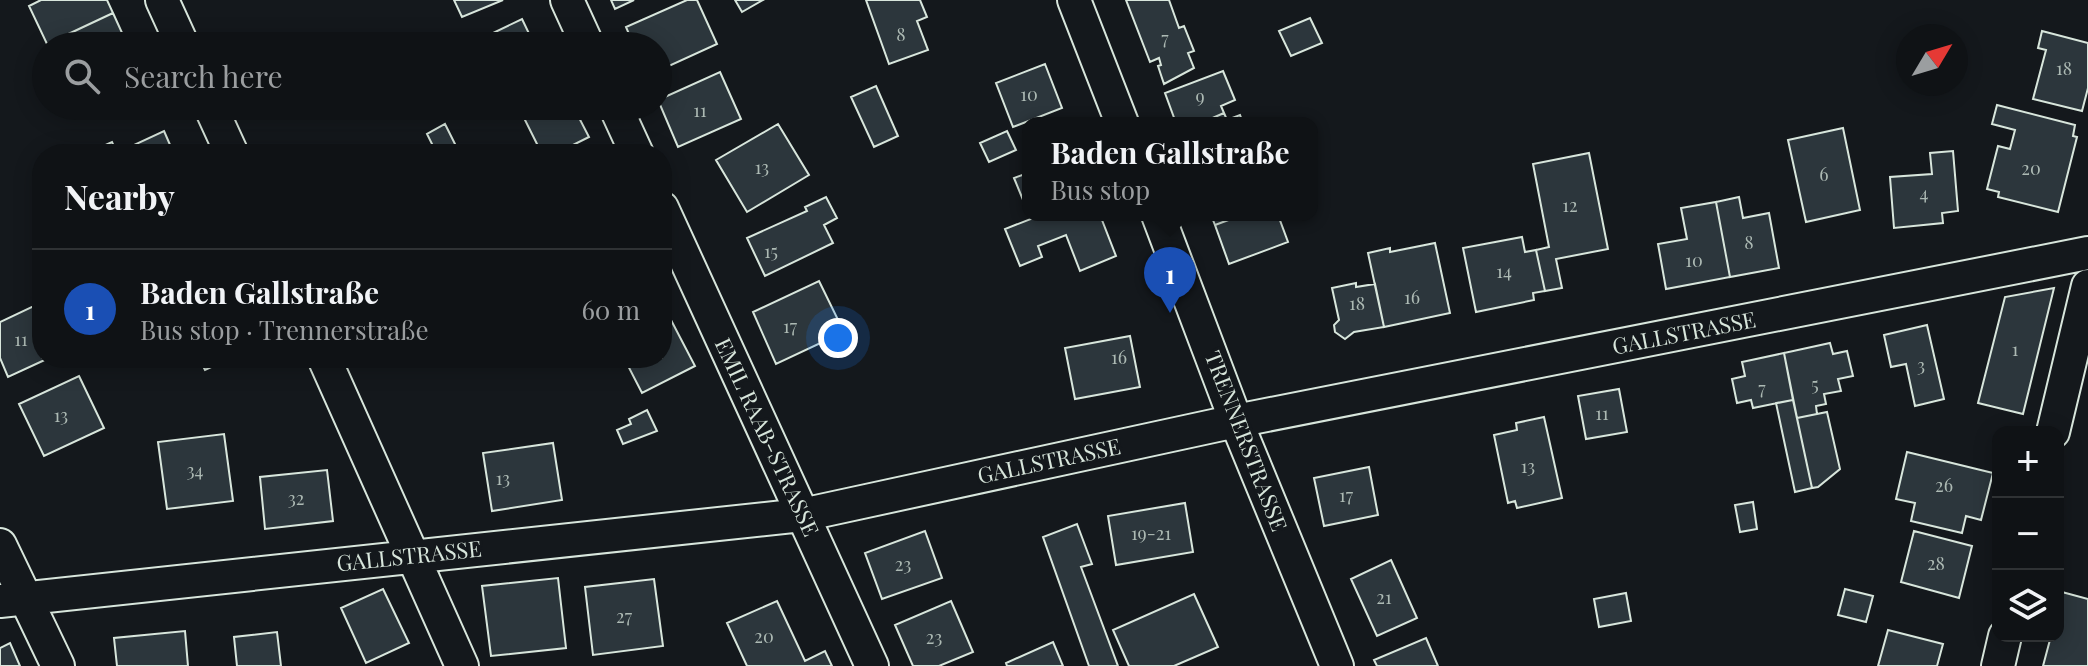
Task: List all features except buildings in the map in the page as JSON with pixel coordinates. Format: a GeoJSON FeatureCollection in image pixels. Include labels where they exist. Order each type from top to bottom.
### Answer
{"type":"FeatureCollection","features":[{"type":"Feature","properties":{"kind":"street"},"geometry":{"type":"LineString","coordinates":[[162,0],[177,32]]}},
{"type":"Feature","properties":{"kind":"street"},"geometry":{"type":"LineString","coordinates":[[567,0],[582,32]]}},
{"type":"Feature","properties":{"kind":"street"},"geometry":{"type":"LineString","coordinates":[[1074,0],[1120,117]]}},
{"type":"Feature","properties":{"kind":"street"},"geometry":{"type":"LineString","coordinates":[[216,120],[227,144]]}},
{"type":"Feature","properties":{"kind":"street"},"geometry":{"type":"LineString","coordinates":[[621,120],[632,144]]}},
{"type":"Feature","properties":{"kind":"street","name":"TRENNERSTRASSE"},"geometry":{"type":"LineString","coordinates":[[1160,221],[1236,421],[1337,666]]}},
{"type":"Feature","properties":{"kind":"street","name":"EMIL RAAB-STRASSE"},"geometry":{"type":"LineString","coordinates":[[672,230],[872,666]]}},
{"type":"Feature","properties":{"kind":"street","name":"GALLSTRASSE"},"geometry":{"type":"LineString","coordinates":[[12,600],[802,515],[1236,421],[2088,253]]}},
{"type":"Feature","properties":{"kind":"street"},"geometry":{"type":"LineString","coordinates":[[2054,426],[2088,286]]}},
{"type":"Feature","properties":{"kind":"street"},"geometry":{"type":"LineString","coordinates":[[329,368],[462,666]]}},
{"type":"Feature","properties":{"kind":"street"},"geometry":{"type":"LineString","coordinates":[[0,545],[12,600],[58,666]]}},
{"type":"Feature","properties":{"kind":"street"},"geometry":{"type":"LineString","coordinates":[[1998,666],[2004,642]]}},
{"type":"Feature","properties":{"kind":"place","name":"Baden Gallstraße"},"geometry":{"type":"Point","coordinates":[1170,313]}}]}
